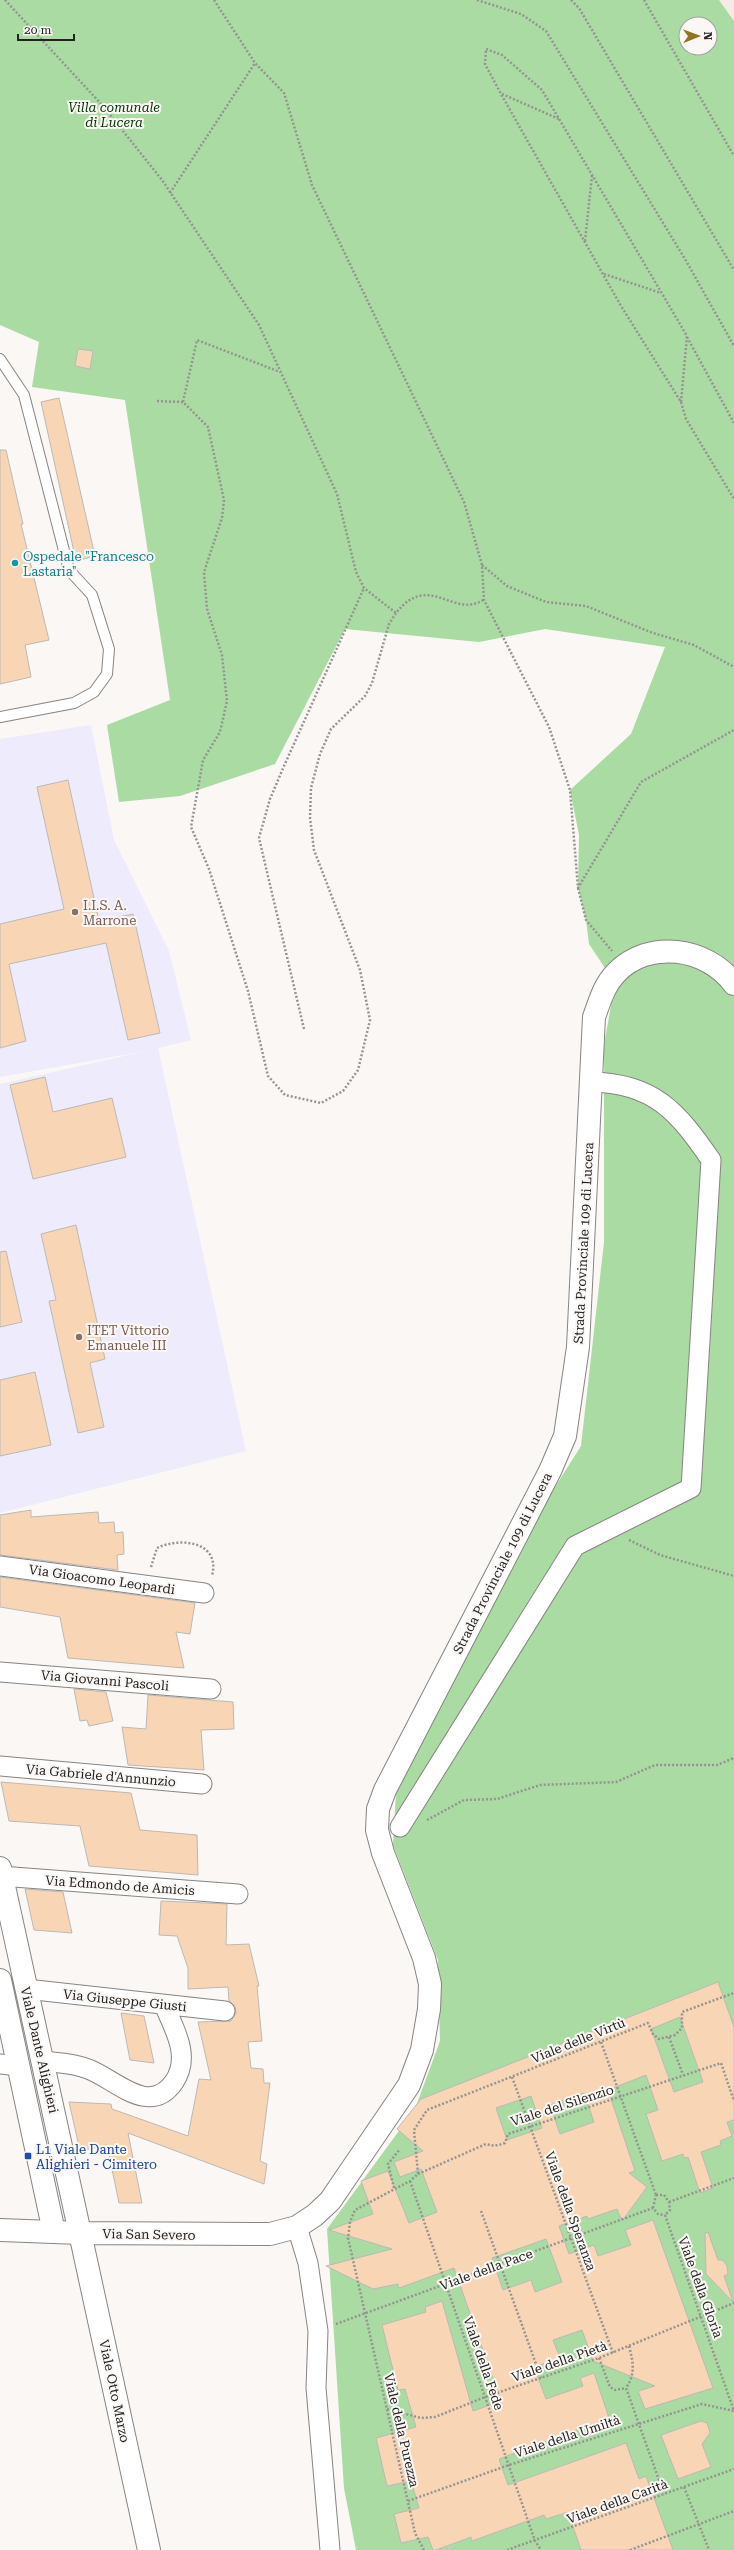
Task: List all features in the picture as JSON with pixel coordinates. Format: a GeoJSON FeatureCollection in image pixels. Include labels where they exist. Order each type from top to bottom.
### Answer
{"type":"FeatureCollection","features":[{"type":"Feature","properties":{"kind":"main road","name":"Strada Provinciale 109 di Lucera"},"geometry":{"type":"LineString","coordinates":[[296,2227],[323,2208],[353,2170],[409,2085],[422,2050],[429,2009],[430,1984],[424,1958],[383,1853],[377,1830],[378,1809],[388,1783],[550,1471],[565,1436],[578,1347],[594,1017],[604,990],[624,966],[639,956],[660,951],[674,951],[706,960],[721,970],[734,984]]}},
{"type":"Feature","properties":{"kind":"main road","name":"Viale Dante Alighieri"},"geometry":{"type":"LineString","coordinates":[[1,1873],[80,2233]]}},
{"type":"Feature","properties":{"kind":"main road","name":"Viale Dante Alighieri"},"geometry":{"type":"LineString","coordinates":[[1,1984],[9,2065],[54,2232]]}},
{"type":"Feature","properties":{"kind":"main road","name":"Via San Severo"},"geometry":{"type":"LineString","coordinates":[[0,2230],[80,2233],[256,2234],[284,2232],[296,2227]]}},
{"type":"Feature","properties":{"kind":"main road","name":"Viale Otto Marzo"},"geometry":{"type":"LineString","coordinates":[[80,2233],[149,2550]]}},
{"type":"Feature","properties":{"kind":"street"},"geometry":{"type":"LineString","coordinates":[[400,1827],[575,1546],[691,1488],[711,1160],[685,1123],[651,1094],[606,1082],[591,1082]]}},
{"type":"Feature","properties":{"kind":"street","name":"Via Gioacomo Leopardi"},"geometry":{"type":"LineString","coordinates":[[0,1566],[204,1592]]}},
{"type":"Feature","properties":{"kind":"street","name":"Via Giovanni Pascoli"},"geometry":{"type":"LineString","coordinates":[[0,1672],[211,1689]]}},
{"type":"Feature","properties":{"kind":"street","name":"Via Gabriele d'Annunzio"},"geometry":{"type":"LineString","coordinates":[[0,1766],[202,1784]]}},
{"type":"Feature","properties":{"kind":"street","name":"Via Edmondo de Amicis"},"geometry":{"type":"LineString","coordinates":[[1,1873],[238,1894]]}},
{"type":"Feature","properties":{"kind":"street","name":"Via Giuseppe Giusti"},"geometry":{"type":"LineString","coordinates":[[26,1989],[225,2012]]}},
{"type":"Feature","properties":{"kind":"street"},"geometry":{"type":"LineString","coordinates":[[43,2062],[68,2064],[89,2069],[123,2090],[150,2098],[168,2091],[180,2072],[182,2056],[179,2038],[164,2005]]}},
{"type":"Feature","properties":{"kind":"street"},"geometry":{"type":"LineString","coordinates":[[296,2227],[308,2263],[318,2331],[316,2388],[330,2550]]}},
{"type":"Feature","properties":{"kind":"lane"},"geometry":{"type":"LineString","coordinates":[[0,359],[24,395],[69,570],[92,595],[109,649],[107,674],[94,692],[74,703],[0,717]]}},
{"type":"Feature","properties":{"kind":"path"},"geometry":{"type":"LineString","coordinates":[[5,0],[103,106],[170,193],[259,325],[337,494],[356,572],[364,588],[396,613]]}},
{"type":"Feature","properties":{"kind":"path"},"geometry":{"type":"LineString","coordinates":[[214,0],[255,63],[284,93],[312,185],[464,502],[482,565],[484,600],[549,727],[570,790],[578,888],[586,920],[624,966]]}},
{"type":"Feature","properties":{"kind":"path"},"geometry":{"type":"LineString","coordinates":[[477,0],[521,14],[546,31],[685,259],[734,346]]}},
{"type":"Feature","properties":{"kind":"path"},"geometry":{"type":"LineString","coordinates":[[571,0],[579,8],[734,270]]}},
{"type":"Feature","properties":{"kind":"path"},"geometry":{"type":"LineString","coordinates":[[644,0],[734,156]]}},
{"type":"Feature","properties":{"kind":"path"},"geometry":{"type":"LineString","coordinates":[[734,423],[687,336],[542,90],[502,55],[486,49],[485,64],[501,94],[603,273],[681,402],[686,419],[734,499]]}},
{"type":"Feature","properties":{"kind":"path"},"geometry":{"type":"LineString","coordinates":[[170,193],[255,63]]}},
{"type":"Feature","properties":{"kind":"path"},"geometry":{"type":"LineString","coordinates":[[501,94],[560,120]]}},
{"type":"Feature","properties":{"kind":"path"},"geometry":{"type":"LineString","coordinates":[[585,241],[592,175]]}},
{"type":"Feature","properties":{"kind":"path"},"geometry":{"type":"LineString","coordinates":[[603,273],[662,293]]}},
{"type":"Feature","properties":{"kind":"path"},"geometry":{"type":"LineString","coordinates":[[681,402],[687,336]]}},
{"type":"Feature","properties":{"kind":"path"},"geometry":{"type":"LineString","coordinates":[[183,402],[197,340],[280,372]]}},
{"type":"Feature","properties":{"kind":"path"},"geometry":{"type":"LineString","coordinates":[[157,401],[183,402],[208,428],[224,500],[222,518],[204,572],[207,609],[222,655],[227,701],[220,732],[203,760],[191,827],[209,868],[248,991],[268,1076],[284,1095],[321,1103],[343,1091],[358,1070],[370,1020],[360,970],[314,850],[310,818],[311,788],[320,754],[331,729],[365,696],[372,683],[389,624],[404,603],[417,596],[433,595],[464,605],[475,605],[484,600]]}},
{"type":"Feature","properties":{"kind":"path"},"geometry":{"type":"LineString","coordinates":[[482,565],[507,586],[546,602],[586,606],[653,633],[694,645],[734,667]]}},
{"type":"Feature","properties":{"kind":"path"},"geometry":{"type":"LineString","coordinates":[[304,1028],[260,838],[270,799],[364,588]]}},
{"type":"Feature","properties":{"kind":"path"},"geometry":{"type":"LineString","coordinates":[[578,888],[640,782],[734,730]]}},
{"type":"Feature","properties":{"kind":"path"},"geometry":{"type":"LineString","coordinates":[[607,1530],[660,1555],[734,1576]]}},
{"type":"Feature","properties":{"kind":"path"},"geometry":{"type":"LineString","coordinates":[[147,1585],[152,1556],[157,1548],[180,1541],[197,1544],[205,1548],[211,1560],[213,1572],[210,1583],[204,1592]]}},
{"type":"Feature","properties":{"kind":"path"},"geometry":{"type":"LineString","coordinates":[[400,1827],[430,1820],[464,1800],[497,1799],[540,1785],[616,1782],[655,1765],[716,1765],[734,1758]]}},
{"type":"Feature","properties":{"kind":"path"},"geometry":{"type":"LineString","coordinates":[[683,2075],[669,2037],[682,2028],[682,2012],[734,1993]]}},
{"type":"Feature","properties":{"kind":"path","name":"Viale delle Virtù"},"geometry":{"type":"LineString","coordinates":[[418,2174],[414,2130],[427,2110],[648,2023],[653,2034],[659,2039],[669,2037]]}},
{"type":"Feature","properties":{"kind":"path"},"geometry":{"type":"LineString","coordinates":[[600,2042],[622,2096],[656,2195],[653,2208],[658,2214],[665,2215],[670,2210],[669,2202],[664,2194],[656,2195]]}},
{"type":"Feature","properties":{"kind":"path","name":"Viale del Silenzio"},"geometry":{"type":"LineString","coordinates":[[418,2174],[486,2144],[493,2146],[505,2143],[508,2134],[529,2126],[721,2063],[734,2101]]}},
{"type":"Feature","properties":{"kind":"path","name":"Viale della Speranza"},"geometry":{"type":"LineString","coordinates":[[512,2077],[613,2353]]}},
{"type":"Feature","properties":{"kind":"path"},"geometry":{"type":"LineString","coordinates":[[394,2188],[388,2164],[400,2149]]}},
{"type":"Feature","properties":{"kind":"path","name":"Viale della Purezza"},"geometry":{"type":"LineString","coordinates":[[418,2174],[410,2181],[394,2188],[355,2210],[350,2222],[348,2238],[415,2532],[424,2550]]}},
{"type":"Feature","properties":{"kind":"path"},"geometry":{"type":"LineString","coordinates":[[669,2202],[734,2178]]}},
{"type":"Feature","properties":{"kind":"path","name":"Viale della Fede"},"geometry":{"type":"LineString","coordinates":[[410,2181],[509,2465],[536,2541],[541,2550]]}},
{"type":"Feature","properties":{"kind":"path","name":"Viale della Pace"},"geometry":{"type":"LineString","coordinates":[[318,2331],[653,2208]]}},
{"type":"Feature","properties":{"kind":"path"},"geometry":{"type":"LineString","coordinates":[[481,2211],[541,2378]]}},
{"type":"Feature","properties":{"kind":"path","name":"Viale della Gloria"},"geometry":{"type":"LineString","coordinates":[[665,2215],[702,2316],[734,2411]]}},
{"type":"Feature","properties":{"kind":"path","name":"Viale della Pietà"},"geometry":{"type":"LineString","coordinates":[[387,2409],[421,2418],[435,2417],[485,2397],[613,2353],[734,2303]]}},
{"type":"Feature","properties":{"kind":"path"},"geometry":{"type":"LineString","coordinates":[[599,2358],[610,2387],[615,2390],[626,2388],[632,2379],[634,2364],[629,2346]]}},
{"type":"Feature","properties":{"kind":"path"},"geometry":{"type":"LineString","coordinates":[[626,2388],[664,2494]]}},
{"type":"Feature","properties":{"kind":"path","name":"Viale della Umiltà"},"geometry":{"type":"LineString","coordinates":[[408,2501],[509,2465],[702,2404],[734,2411]]}},
{"type":"Feature","properties":{"kind":"path","name":"Viale della Carità"},"geometry":{"type":"LineString","coordinates":[[507,2550],[536,2541],[734,2469]]}},
{"type":"Feature","properties":{"kind":"path"},"geometry":{"type":"LineString","coordinates":[[684,2487],[708,2550]]}},
{"type":"Feature","properties":{"kind":"path"},"geometry":{"type":"LineString","coordinates":[[630,2550],[734,2511]]}},
{"type":"Feature","properties":{"kind":"shaded area"},"geometry":{"type":"Polygon","coordinates":[[[719,0],[734,0],[734,21],[719,0]]]}},
{"type":"Feature","properties":{"kind":"shaded area","name":"ITET Vittorio Emanuele III"},"geometry":{"type":"Polygon","coordinates":[[[91,725],[114,840],[169,951],[191,1040],[158,1048],[246,1451],[0,1513],[0,1084],[146,1051],[0,1077],[0,739],[91,725]]]}},
{"type":"Feature","properties":{"kind":"green space","name":"Villa comunale di Lucera"},"geometry":{"type":"Polygon","coordinates":[[[0,0],[719,0],[734,21],[734,2550],[356,2550],[344,2488],[327,2229],[415,2109],[440,2041],[438,1960],[393,1845],[396,1793],[536,1517],[581,1446],[604,1242],[604,1045],[615,983],[589,944],[586,920],[578,888],[579,835],[570,790],[631,734],[665,647],[545,629],[479,642],[345,629],[275,764],[180,796],[119,802],[107,725],[170,700],[125,400],[32,387],[39,342],[0,325],[0,0]]]}},
{"type":"Feature","properties":{"kind":"building"},"geometry":{"type":"Polygon","coordinates":[[[78,349],[93,351],[90,369],[75,366],[78,349]]]}},
{"type":"Feature","properties":{"kind":"building"},"geometry":{"type":"Polygon","coordinates":[[[59,398],[95,556],[76,561],[41,402],[59,398]]]}},
{"type":"Feature","properties":{"kind":"building","name":"Ospedale \"Francesco Lastaria\""},"geometry":{"type":"Polygon","coordinates":[[[0,450],[6,450],[23,524],[21,524],[49,640],[25,645],[31,677],[0,684],[0,450]]]}},
{"type":"Feature","properties":{"kind":"building","name":"I.I.S. A. Marrone"},"geometry":{"type":"Polygon","coordinates":[[[68,780],[99,921],[133,914],[160,1033],[128,1040],[106,943],[9,964],[26,1041],[0,1048],[0,924],[64,909],[37,787],[68,780]]]}},
{"type":"Feature","properties":{"kind":"building"},"geometry":{"type":"Polygon","coordinates":[[[45,1077],[53,1112],[112,1098],[126,1157],[33,1179],[10,1085],[45,1077]]]}},
{"type":"Feature","properties":{"kind":"building"},"geometry":{"type":"Polygon","coordinates":[[[76,1225],[105,1359],[90,1363],[104,1427],[78,1433],[49,1301],[56,1300],[41,1234],[76,1225]]]}},
{"type":"Feature","properties":{"kind":"building"},"geometry":{"type":"Polygon","coordinates":[[[6,1251],[22,1322],[0,1327],[0,1252],[6,1251]]]}},
{"type":"Feature","properties":{"kind":"building"},"geometry":{"type":"Polygon","coordinates":[[[35,1372],[51,1445],[0,1456],[0,1380],[35,1372]]]}},
{"type":"Feature","properties":{"kind":"building"},"geometry":{"type":"Polygon","coordinates":[[[31,1510],[31,1517],[98,1512],[99,1523],[114,1522],[115,1533],[123,1532],[124,1554],[117,1555],[118,1570],[0,1555],[0,1515],[31,1510]]]}},
{"type":"Feature","properties":{"kind":"building"},"geometry":{"type":"Polygon","coordinates":[[[0,1577],[195,1603],[190,1634],[176,1632],[184,1668],[68,1658],[60,1617],[0,1607],[0,1577]]]}},
{"type":"Feature","properties":{"kind":"building"},"geometry":{"type":"Polygon","coordinates":[[[74,1689],[106,1692],[113,1721],[89,1726],[87,1720],[80,1721],[74,1689]]]}},
{"type":"Feature","properties":{"kind":"building"},"geometry":{"type":"Polygon","coordinates":[[[148,1695],[233,1702],[234,1729],[201,1730],[204,1770],[128,1765],[122,1727],[146,1729],[148,1695]]]}},
{"type":"Feature","properties":{"kind":"building"},"geometry":{"type":"Polygon","coordinates":[[[1,1782],[131,1793],[140,1830],[197,1835],[198,1875],[89,1866],[80,1826],[9,1821],[1,1782]]]}},
{"type":"Feature","properties":{"kind":"building"},"geometry":{"type":"Polygon","coordinates":[[[25,1889],[63,1892],[72,1933],[34,1930],[25,1889]]]}},
{"type":"Feature","properties":{"kind":"building"},"geometry":{"type":"Polygon","coordinates":[[[161,1901],[227,1904],[226,1945],[249,1944],[259,1986],[257,1986],[262,2041],[248,2042],[251,2068],[263,2069],[264,2083],[270,2083],[260,2161],[267,2164],[264,2184],[128,2133],[142,2203],[119,2203],[107,2145],[80,2151],[69,2102],[111,2104],[112,2109],[188,2136],[199,2079],[211,2080],[198,2022],[231,2021],[236,2013],[235,2006],[229,2001],[228,1987],[188,1989],[188,1968],[177,1936],[159,1935],[161,1901]]]}},
{"type":"Feature","properties":{"kind":"building"},"geometry":{"type":"Polygon","coordinates":[[[718,1982],[734,2027],[734,2120],[727,2122],[732,2136],[720,2141],[721,2145],[701,2152],[713,2188],[700,2193],[688,2157],[684,2158],[683,2154],[662,2161],[646,2114],[658,2110],[646,2075],[608,2090],[635,2171],[629,2173],[647,2187],[622,2221],[617,2209],[588,2219],[587,2216],[559,2226],[569,2254],[594,2245],[598,2256],[631,2245],[625,2230],[653,2220],[713,2388],[645,2409],[638,2391],[655,2386],[593,2361],[582,2330],[553,2340],[560,2358],[534,2367],[546,2399],[583,2386],[580,2378],[594,2373],[609,2418],[499,2459],[508,2485],[626,2443],[639,2479],[646,2476],[673,2550],[581,2550],[568,2512],[546,2519],[544,2515],[472,2541],[471,2537],[436,2550],[433,2550],[428,2537],[401,2543],[394,2514],[419,2508],[411,2481],[387,2486],[376,2438],[416,2427],[405,2389],[398,2390],[382,2325],[426,2312],[425,2307],[442,2301],[473,2411],[501,2401],[454,2268],[399,2288],[398,2284],[373,2289],[326,2266],[392,2249],[329,2230],[373,2214],[361,2181],[388,2171],[409,2223],[437,2212],[421,2169],[400,2177],[394,2162],[423,2151],[397,2129],[421,2099],[718,1982]],[[680,2017],[651,2029],[674,2092],[703,2082],[680,2017]],[[584,2093],[550,2105],[560,2134],[594,2122],[584,2093]],[[531,2096],[496,2108],[507,2140],[542,2128],[531,2096]],[[546,2239],[492,2258],[503,2290],[531,2280],[535,2292],[562,2282],[546,2239]]]}},
{"type":"Feature","properties":{"kind":"building"},"geometry":{"type":"Polygon","coordinates":[[[121,2013],[144,2016],[154,2063],[130,2060],[121,2013]]]}},
{"type":"Feature","properties":{"kind":"building"},"geometry":{"type":"Polygon","coordinates":[[[708,2232],[718,2260],[723,2260],[727,2266],[728,2274],[724,2276],[733,2302],[706,2274],[705,2233],[708,2232]]]}},
{"type":"Feature","properties":{"kind":"building"},"geometry":{"type":"Polygon","coordinates":[[[701,2421],[707,2423],[710,2433],[702,2444],[711,2467],[678,2479],[661,2435],[701,2421]]]}},
{"type":"Feature","properties":{"kind":"place","name":"Ospedale \"Francesco Lastaria\""},"geometry":{"type":"Point","coordinates":[15,563]}},
{"type":"Feature","properties":{"kind":"place","name":"I.I.S. A. Marrone"},"geometry":{"type":"Point","coordinates":[75,912]}},
{"type":"Feature","properties":{"kind":"place","name":"ITET Vittorio Emanuele III"},"geometry":{"type":"Point","coordinates":[79,1337]}},
{"type":"Feature","properties":{"kind":"place","name":"L1 Viale Dante Alighieri - Cimitero"},"geometry":{"type":"Point","coordinates":[28,2156]}}]}
